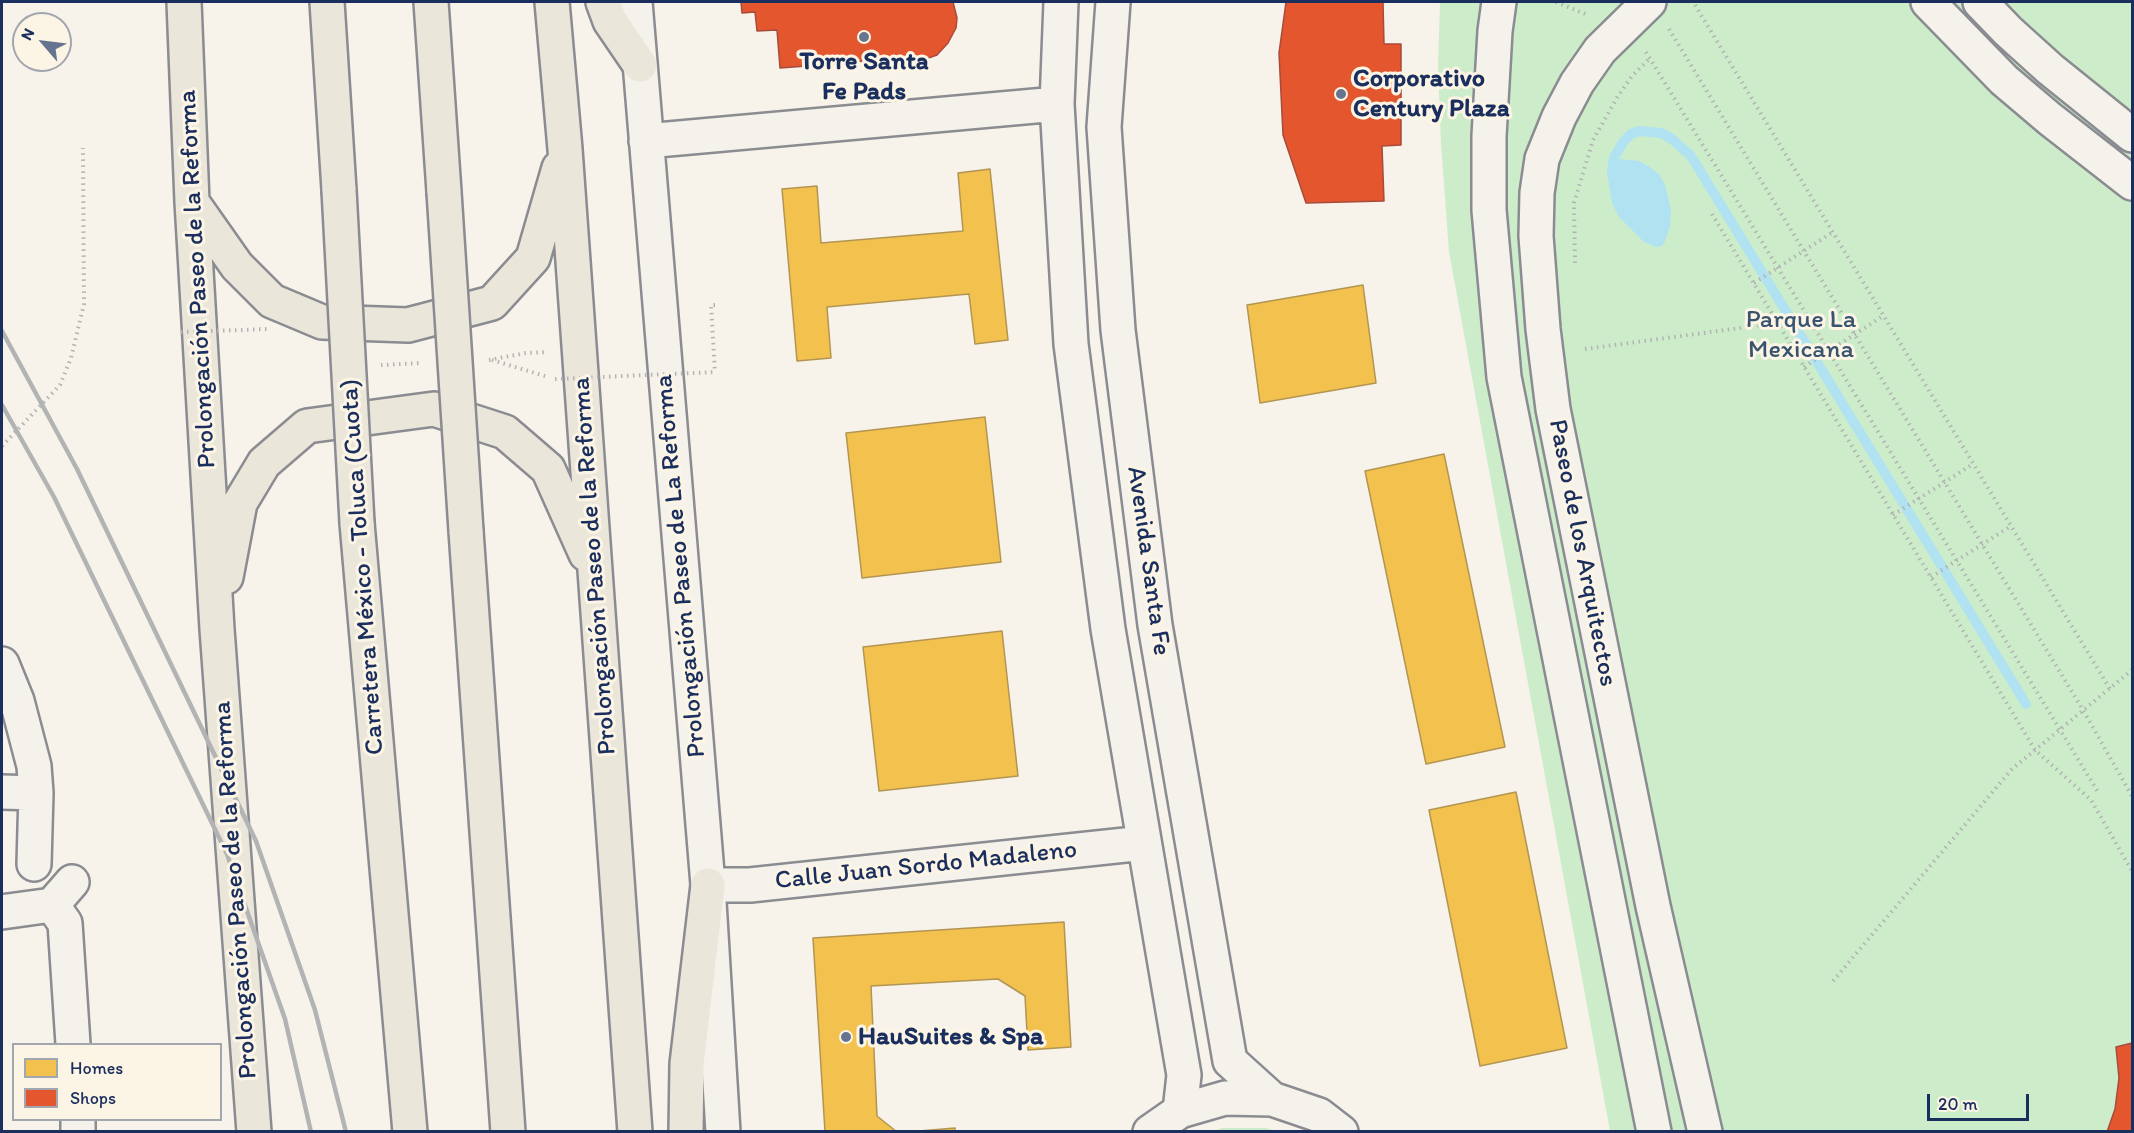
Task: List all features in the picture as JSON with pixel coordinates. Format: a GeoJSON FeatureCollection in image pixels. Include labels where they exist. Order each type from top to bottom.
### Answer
{"type":"FeatureCollection","features":[{"type":"Feature","properties":{"kind":"main road","name":"Prolongación Paseo de la Reforma"},"geometry":{"type":"LineString","coordinates":[[184,2],[192,202],[217,629],[254,1131]]}},
{"type":"Feature","properties":{"kind":"main road","name":"Carretera México - Toluca (Cuota)"},"geometry":{"type":"LineString","coordinates":[[327,2],[357,523],[410,1131]]}},
{"type":"Feature","properties":{"kind":"main road"},"geometry":{"type":"LineString","coordinates":[[431,2],[508,1131]]}},
{"type":"Feature","properties":{"kind":"main road","name":"Prolongación Paseo de la Reforma"},"geometry":{"type":"LineString","coordinates":[[552,2],[565,149],[635,1131]]}},
{"type":"Feature","properties":{"kind":"main road"},"geometry":{"type":"LineString","coordinates":[[603,2],[610,21],[640,65]]}},
{"type":"Feature","properties":{"kind":"main road"},"geometry":{"type":"LineString","coordinates":[[192,202],[237,266],[272,301],[322,322],[408,325],[492,303],[533,258],[565,149]]}},
{"type":"Feature","properties":{"kind":"main road"},"geometry":{"type":"LineString","coordinates":[[217,629],[240,503],[264,463],[307,426],[434,410],[505,432],[548,469],[595,576]]}},
{"type":"Feature","properties":{"kind":"main road"},"geometry":{"type":"LineString","coordinates":[[686,1131],[687,1064],[708,885]]}},
{"type":"Feature","properties":{"kind":"street","name":"Prolongación Paseo de La Reforma"},"geometry":{"type":"LineString","coordinates":[[635,2],[708,885],[723,1131]]}},
{"type":"Feature","properties":{"kind":"street","name":"Avenida Santa Fe"},"geometry":{"type":"LineString","coordinates":[[1061,2],[1057,104],[1071,344],[1108,629],[1184,1075],[1180,1111]]}},
{"type":"Feature","properties":{"kind":"street","name":"Avenida Santa Fe"},"geometry":{"type":"LineString","coordinates":[[1113,2],[1104,127],[1118,330],[1155,624],[1230,1060],[1272,1099]]}},
{"type":"Feature","properties":{"kind":"street","name":"Paseo de los Arquitectos"},"geometry":{"type":"LineString","coordinates":[[1499,2],[1495,31],[1489,136],[1488,210],[1504,377],[1609,915],[1654,1131]]}},
{"type":"Feature","properties":{"kind":"street"},"geometry":{"type":"LineString","coordinates":[[1928,2],[2004,80],[2133,183]]}},
{"type":"Feature","properties":{"kind":"street"},"geometry":{"type":"LineString","coordinates":[[1980,2],[2050,69],[2133,135]]}},
{"type":"Feature","properties":{"kind":"street","name":"Paseo de los Arquitectos"},"geometry":{"type":"LineString","coordinates":[[1658,13],[1600,50],[1577,83],[1559,117],[1542,159],[1537,193],[1536,236],[1543,329],[1553,409],[1653,906],[1705,1131]]}},
{"type":"Feature","properties":{"kind":"street"},"geometry":{"type":"LineString","coordinates":[[646,141],[1057,104]]}},
{"type":"Feature","properties":{"kind":"street"},"geometry":{"type":"LineString","coordinates":[[2,664],[17,701],[34,766],[36,794],[34,864]]}},
{"type":"Feature","properties":{"kind":"street"},"geometry":{"type":"LineString","coordinates":[[2,792],[36,794]]}},
{"type":"Feature","properties":{"kind":"street","name":"Calle Juan Sordo Madaleno"},"geometry":{"type":"LineString","coordinates":[[708,885],[750,885],[1144,843]]}},
{"type":"Feature","properties":{"kind":"street"},"geometry":{"type":"LineString","coordinates":[[2,912],[62,894],[73,1043]]}},
{"type":"Feature","properties":{"kind":"street"},"geometry":{"type":"LineString","coordinates":[[1609,915],[1653,906]]}},
{"type":"Feature","properties":{"kind":"street"},"geometry":{"type":"LineString","coordinates":[[1150,1131],[1180,1111],[1225,1098],[1272,1099],[1319,1115],[1341,1131]]}},
{"type":"Feature","properties":{"kind":"path"},"geometry":{"type":"LineString","coordinates":[[1556,2],[1593,17]]}},
{"type":"Feature","properties":{"kind":"path"},"geometry":{"type":"LineString","coordinates":[[1695,5],[2110,689]]}},
{"type":"Feature","properties":{"kind":"path"},"geometry":{"type":"LineString","coordinates":[[1658,13],[2083,710],[2133,796]]}},
{"type":"Feature","properties":{"kind":"path"},"geometry":{"type":"LineString","coordinates":[[1640,44],[2098,792]]}},
{"type":"Feature","properties":{"kind":"path"},"geometry":{"type":"LineString","coordinates":[[1575,263],[1574,203],[1593,140],[1618,96],[1632,76],[1650,58]]}},
{"type":"Feature","properties":{"kind":"path"},"geometry":{"type":"LineString","coordinates":[[2,446],[60,385],[71,358],[84,304],[83,148]]}},
{"type":"Feature","properties":{"kind":"path"},"geometry":{"type":"LineString","coordinates":[[1712,214],[2035,750],[2091,800],[2133,872]]}},
{"type":"Feature","properties":{"kind":"path"},"geometry":{"type":"LineString","coordinates":[[1754,283],[1833,232]]}},
{"type":"Feature","properties":{"kind":"path"},"geometry":{"type":"LineString","coordinates":[[491,360],[555,380],[715,372],[713,305]]}},
{"type":"Feature","properties":{"kind":"path"},"geometry":{"type":"LineString","coordinates":[[1804,367],[1883,316]]}},
{"type":"Feature","properties":{"kind":"path"},"geometry":{"type":"LineString","coordinates":[[1585,349],[1777,323]]}},
{"type":"Feature","properties":{"kind":"path"},"geometry":{"type":"LineString","coordinates":[[181,332],[270,329]]}},
{"type":"Feature","properties":{"kind":"path"},"geometry":{"type":"LineString","coordinates":[[479,360],[558,351]]}},
{"type":"Feature","properties":{"kind":"path"},"geometry":{"type":"LineString","coordinates":[[372,366],[431,363]]}},
{"type":"Feature","properties":{"kind":"path"},"geometry":{"type":"LineString","coordinates":[[1893,515],[1973,464]]}},
{"type":"Feature","properties":{"kind":"path"},"geometry":{"type":"LineString","coordinates":[[1931,578],[2011,526]]}},
{"type":"Feature","properties":{"kind":"path"},"geometry":{"type":"LineString","coordinates":[[1833,981],[2012,769],[2133,670]]}},
{"type":"Feature","properties":{"kind":"green space","name":"Parque La Mexicana"},"geometry":{"type":"Polygon","coordinates":[[[1440,2],[2132,2],[2132,1131],[1610,1131],[1449,252],[1438,68],[1440,2]]]}},
{"type":"Feature","properties":{"kind":"green space"},"geometry":{"type":"Polygon","coordinates":[[[1222,1128],[1266,1128],[1276,1131],[1214,1131],[1222,1128]]]}},
{"type":"Feature","properties":{"kind":"water"},"geometry":{"type":"Polygon","coordinates":[[[1620,159],[1639,161],[1648,166],[1659,174],[1665,185],[1671,209],[1670,227],[1662,246],[1656,247],[1644,242],[1619,217],[1612,203],[1607,172],[1617,172],[1620,159]]]}},
{"type":"Feature","properties":{"kind":"building: Homes"},"geometry":{"type":"Polygon","coordinates":[[[990,169],[1008,340],[975,344],[969,294],[827,307],[831,358],[797,361],[782,189],[817,186],[821,243],[963,231],[958,173],[990,169]]]}},
{"type":"Feature","properties":{"kind":"building: Homes"},"geometry":{"type":"Polygon","coordinates":[[[1363,285],[1376,383],[1260,403],[1247,305],[1363,285]]]}},
{"type":"Feature","properties":{"kind":"building: Homes"},"geometry":{"type":"Polygon","coordinates":[[[985,417],[1001,562],[862,578],[846,433],[985,417]]]}},
{"type":"Feature","properties":{"kind":"building: Homes"},"geometry":{"type":"Polygon","coordinates":[[[1444,454],[1505,747],[1426,764],[1365,471],[1444,454]]]}},
{"type":"Feature","properties":{"kind":"building: Homes"},"geometry":{"type":"Polygon","coordinates":[[[1002,631],[1018,776],[879,791],[863,647],[1002,631]]]}},
{"type":"Feature","properties":{"kind":"building: Homes"},"geometry":{"type":"Polygon","coordinates":[[[1516,792],[1567,1048],[1480,1066],[1429,810],[1516,792]]]}},
{"type":"Feature","properties":{"kind":"building: Homes","name":"HauSuites & Spa"},"geometry":{"type":"Polygon","coordinates":[[[1064,922],[1071,1047],[1028,1050],[1025,996],[998,979],[871,986],[877,1116],[897,1132],[825,1132],[813,938],[1064,922]]]}},
{"type":"Feature","properties":{"kind":"building: Homes","name":"HauSuites & Spa"},"geometry":{"type":"Polygon","coordinates":[[[955,1128],[955,1132],[907,1132],[955,1128]]]}},
{"type":"Feature","properties":{"kind":"building: Shops","name":"Torre Santa Fe Pads"},"geometry":{"type":"Polygon","coordinates":[[[741,2],[953,2],[957,18],[956,28],[948,43],[937,55],[920,61],[875,64],[848,59],[848,63],[780,68],[777,30],[757,31],[755,12],[742,13],[741,2]]]}},
{"type":"Feature","properties":{"kind":"building: Shops","name":"Corporativo Century Plaza"},"geometry":{"type":"Polygon","coordinates":[[[1286,2],[1383,2],[1384,44],[1401,44],[1401,145],[1382,146],[1384,201],[1306,203],[1283,135],[1279,53],[1286,2]]]}},
{"type":"Feature","properties":{"kind":"building: Shops"},"geometry":{"type":"Polygon","coordinates":[[[2132,1043],[2132,1132],[2107,1132],[2115,1109],[2119,1078],[2116,1047],[2132,1043]]]}},
{"type":"Feature","properties":{"kind":"waterway"},"geometry":{"type":"LineString","coordinates":[[1612,172],[1614,158],[1623,142],[1631,134],[1639,131],[1661,133],[1672,139],[1691,156],[2026,704]]}},
{"type":"Feature","properties":{"kind":"railway"},"geometry":{"type":"LineString","coordinates":[[2,331],[77,469],[256,841],[315,1010],[346,1132]]}},
{"type":"Feature","properties":{"kind":"railway"},"geometry":{"type":"LineString","coordinates":[[2,405],[54,497],[227,854],[285,1019],[311,1132]]}},
{"type":"Feature","properties":{"kind":"place","name":"Torre Santa Fe Pads"},"geometry":{"type":"Point","coordinates":[864,37]}},
{"type":"Feature","properties":{"kind":"place","name":"Corporativo Century Plaza"},"geometry":{"type":"Point","coordinates":[1341,94]}},
{"type":"Feature","properties":{"kind":"place","name":"HauSuites & Spa"},"geometry":{"type":"Point","coordinates":[846,1037]}}]}
